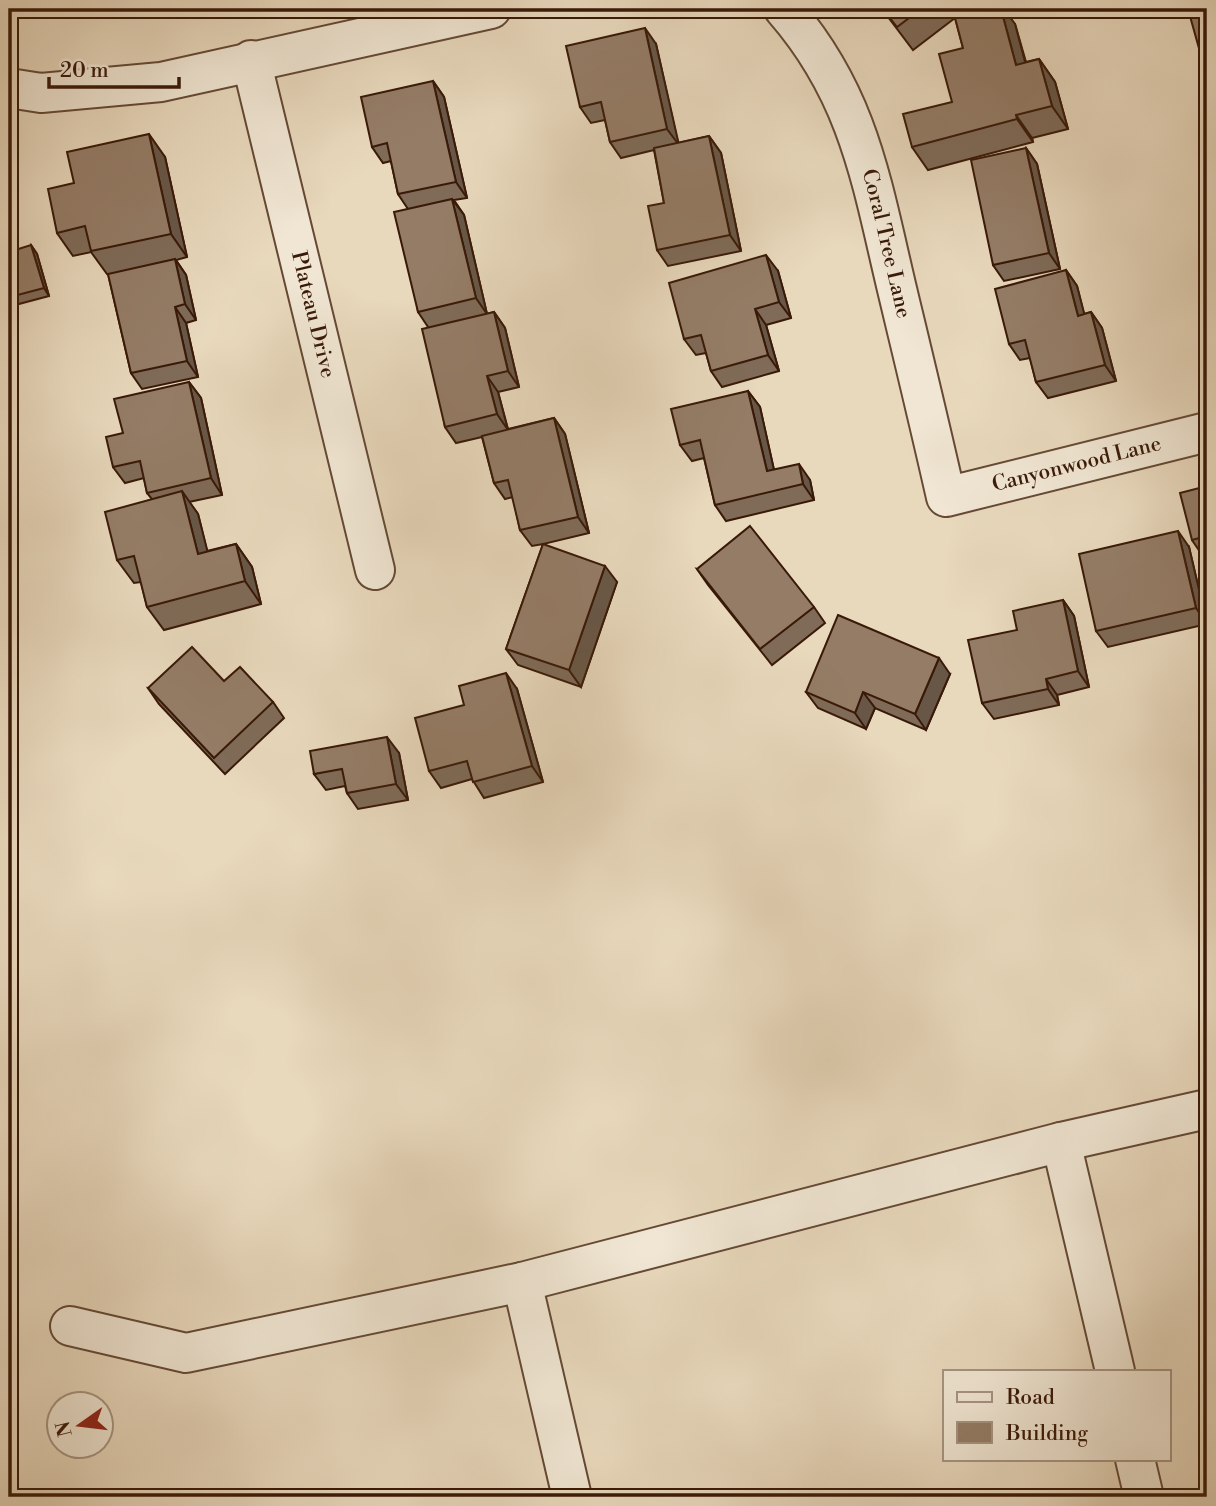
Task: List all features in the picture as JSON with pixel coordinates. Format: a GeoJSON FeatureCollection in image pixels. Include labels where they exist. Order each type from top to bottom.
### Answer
{"type":"FeatureCollection","features":[{"type":"Feature","properties":{"kind":"street"},"geometry":{"type":"LineString","coordinates":[[9,88],[41,93],[161,82],[491,9]]}},
{"type":"Feature","properties":{"kind":"street","name":"Coral Tree Lane"},"geometry":{"type":"LineString","coordinates":[[784,9],[803,30],[838,84],[866,155],[946,497]]}},
{"type":"Feature","properties":{"kind":"street","name":"Plateau Drive"},"geometry":{"type":"LineString","coordinates":[[251,60],[375,570]]}},
{"type":"Feature","properties":{"kind":"street","name":"Canyonwood Lane"},"geometry":{"type":"LineString","coordinates":[[946,497],[1207,432]]}},
{"type":"Feature","properties":{"kind":"street"},"geometry":{"type":"LineString","coordinates":[[70,1326],[186,1353],[522,1282],[1061,1142],[1207,1109]]}},
{"type":"Feature","properties":{"kind":"street"},"geometry":{"type":"LineString","coordinates":[[1061,1142],[1115,1370]]}},
{"type":"Feature","properties":{"kind":"street"},"geometry":{"type":"LineString","coordinates":[[522,1282],[572,1497]]}},
{"type":"Feature","properties":{"kind":"street"},"geometry":{"type":"LineString","coordinates":[[1135,1460],[1144,1497]]}},
{"type":"Feature","properties":{"kind":"building"},"geometry":{"type":"Polygon","coordinates":[[[883,9],[921,9],[897,27],[883,9]]]}},
{"type":"Feature","properties":{"kind":"building"},"geometry":{"type":"Polygon","coordinates":[[[971,9],[1001,9],[1016,65],[1039,59],[1052,106],[1016,115],[1017,119],[912,147],[903,114],[952,102],[939,54],[963,48],[954,14],[971,9]]]}},
{"type":"Feature","properties":{"kind":"building"},"geometry":{"type":"Polygon","coordinates":[[[1188,9],[1207,9],[1207,77],[1188,9]]]}},
{"type":"Feature","properties":{"kind":"building"},"geometry":{"type":"Polygon","coordinates":[[[645,28],[667,129],[610,142],[601,102],[580,107],[566,46],[645,28]]]}},
{"type":"Feature","properties":{"kind":"building"},"geometry":{"type":"Polygon","coordinates":[[[433,81],[456,182],[398,194],[387,143],[372,147],[361,97],[433,81]]]}},
{"type":"Feature","properties":{"kind":"building"},"geometry":{"type":"Polygon","coordinates":[[[149,134],[171,234],[91,251],[85,226],[57,233],[48,189],[74,183],[67,152],[149,134]]]}},
{"type":"Feature","properties":{"kind":"building"},"geometry":{"type":"Polygon","coordinates":[[[709,136],[730,235],[657,250],[648,206],[664,203],[654,148],[709,136]]]}},
{"type":"Feature","properties":{"kind":"building"},"geometry":{"type":"Polygon","coordinates":[[[1026,148],[1049,253],[993,265],[971,160],[1026,148]]]}},
{"type":"Feature","properties":{"kind":"building"},"geometry":{"type":"Polygon","coordinates":[[[452,199],[476,298],[418,312],[394,212],[452,199]]]}},
{"type":"Feature","properties":{"kind":"building"},"geometry":{"type":"Polygon","coordinates":[[[31,245],[44,288],[10,297],[9,252],[31,245]]]}},
{"type":"Feature","properties":{"kind":"building"},"geometry":{"type":"Polygon","coordinates":[[[766,255],[779,302],[755,309],[768,355],[711,371],[701,335],[684,339],[669,283],[766,255]]]}},
{"type":"Feature","properties":{"kind":"building"},"geometry":{"type":"Polygon","coordinates":[[[175,259],[185,304],[175,307],[187,361],[131,373],[108,274],[175,259]]]}},
{"type":"Feature","properties":{"kind":"building"},"geometry":{"type":"Polygon","coordinates":[[[1066,270],[1078,316],[1091,312],[1105,365],[1036,382],[1025,340],[1009,344],[995,289],[1066,270]]]}},
{"type":"Feature","properties":{"kind":"building"},"geometry":{"type":"Polygon","coordinates":[[[494,312],[508,371],[487,376],[497,414],[445,427],[422,329],[494,312]]]}},
{"type":"Feature","properties":{"kind":"building"},"geometry":{"type":"Polygon","coordinates":[[[189,382],[211,478],[147,493],[140,461],[113,467],[106,437],[123,433],[114,399],[189,382]]]}},
{"type":"Feature","properties":{"kind":"building"},"geometry":{"type":"Polygon","coordinates":[[[748,391],[767,471],[799,464],[803,484],[715,505],[700,440],[680,445],[671,409],[748,391]]]}},
{"type":"Feature","properties":{"kind":"building"},"geometry":{"type":"Polygon","coordinates":[[[554,418],[578,517],[520,530],[508,480],[494,483],[482,436],[554,418]]]}},
{"type":"Feature","properties":{"kind":"building"},"geometry":{"type":"Polygon","coordinates":[[[1207,486],[1207,553],[1203,537],[1192,540],[1180,493],[1207,486]]]}},
{"type":"Feature","properties":{"kind":"building"},"geometry":{"type":"Polygon","coordinates":[[[182,491],[198,554],[236,544],[245,581],[147,607],[134,556],[117,560],[105,512],[182,491]]]}},
{"type":"Feature","properties":{"kind":"building"},"geometry":{"type":"Polygon","coordinates":[[[750,526],[814,607],[760,649],[697,569],[750,526]]]}},
{"type":"Feature","properties":{"kind":"building"},"geometry":{"type":"Polygon","coordinates":[[[1178,531],[1196,608],[1096,631],[1079,554],[1178,531]]]}},
{"type":"Feature","properties":{"kind":"building"},"geometry":{"type":"Polygon","coordinates":[[[543,544],[605,566],[569,670],[506,649],[543,544]]]}},
{"type":"Feature","properties":{"kind":"building"},"geometry":{"type":"Polygon","coordinates":[[[1063,600],[1078,671],[1046,679],[1048,689],[982,703],[968,640],[1017,630],[1013,611],[1063,600]]]}},
{"type":"Feature","properties":{"kind":"building"},"geometry":{"type":"Polygon","coordinates":[[[838,615],[939,658],[915,714],[863,692],[855,713],[806,692],[838,615]]]}},
{"type":"Feature","properties":{"kind":"building"},"geometry":{"type":"Polygon","coordinates":[[[192,647],[224,681],[240,667],[273,702],[214,758],[148,688],[192,647]]]}},
{"type":"Feature","properties":{"kind":"building"},"geometry":{"type":"Polygon","coordinates":[[[506,673],[532,766],[473,782],[467,761],[429,771],[415,718],[464,705],[459,686],[506,673]]]}},
{"type":"Feature","properties":{"kind":"building"},"geometry":{"type":"Polygon","coordinates":[[[387,737],[396,784],[347,793],[342,769],[314,774],[310,751],[387,737]]]}}]}
